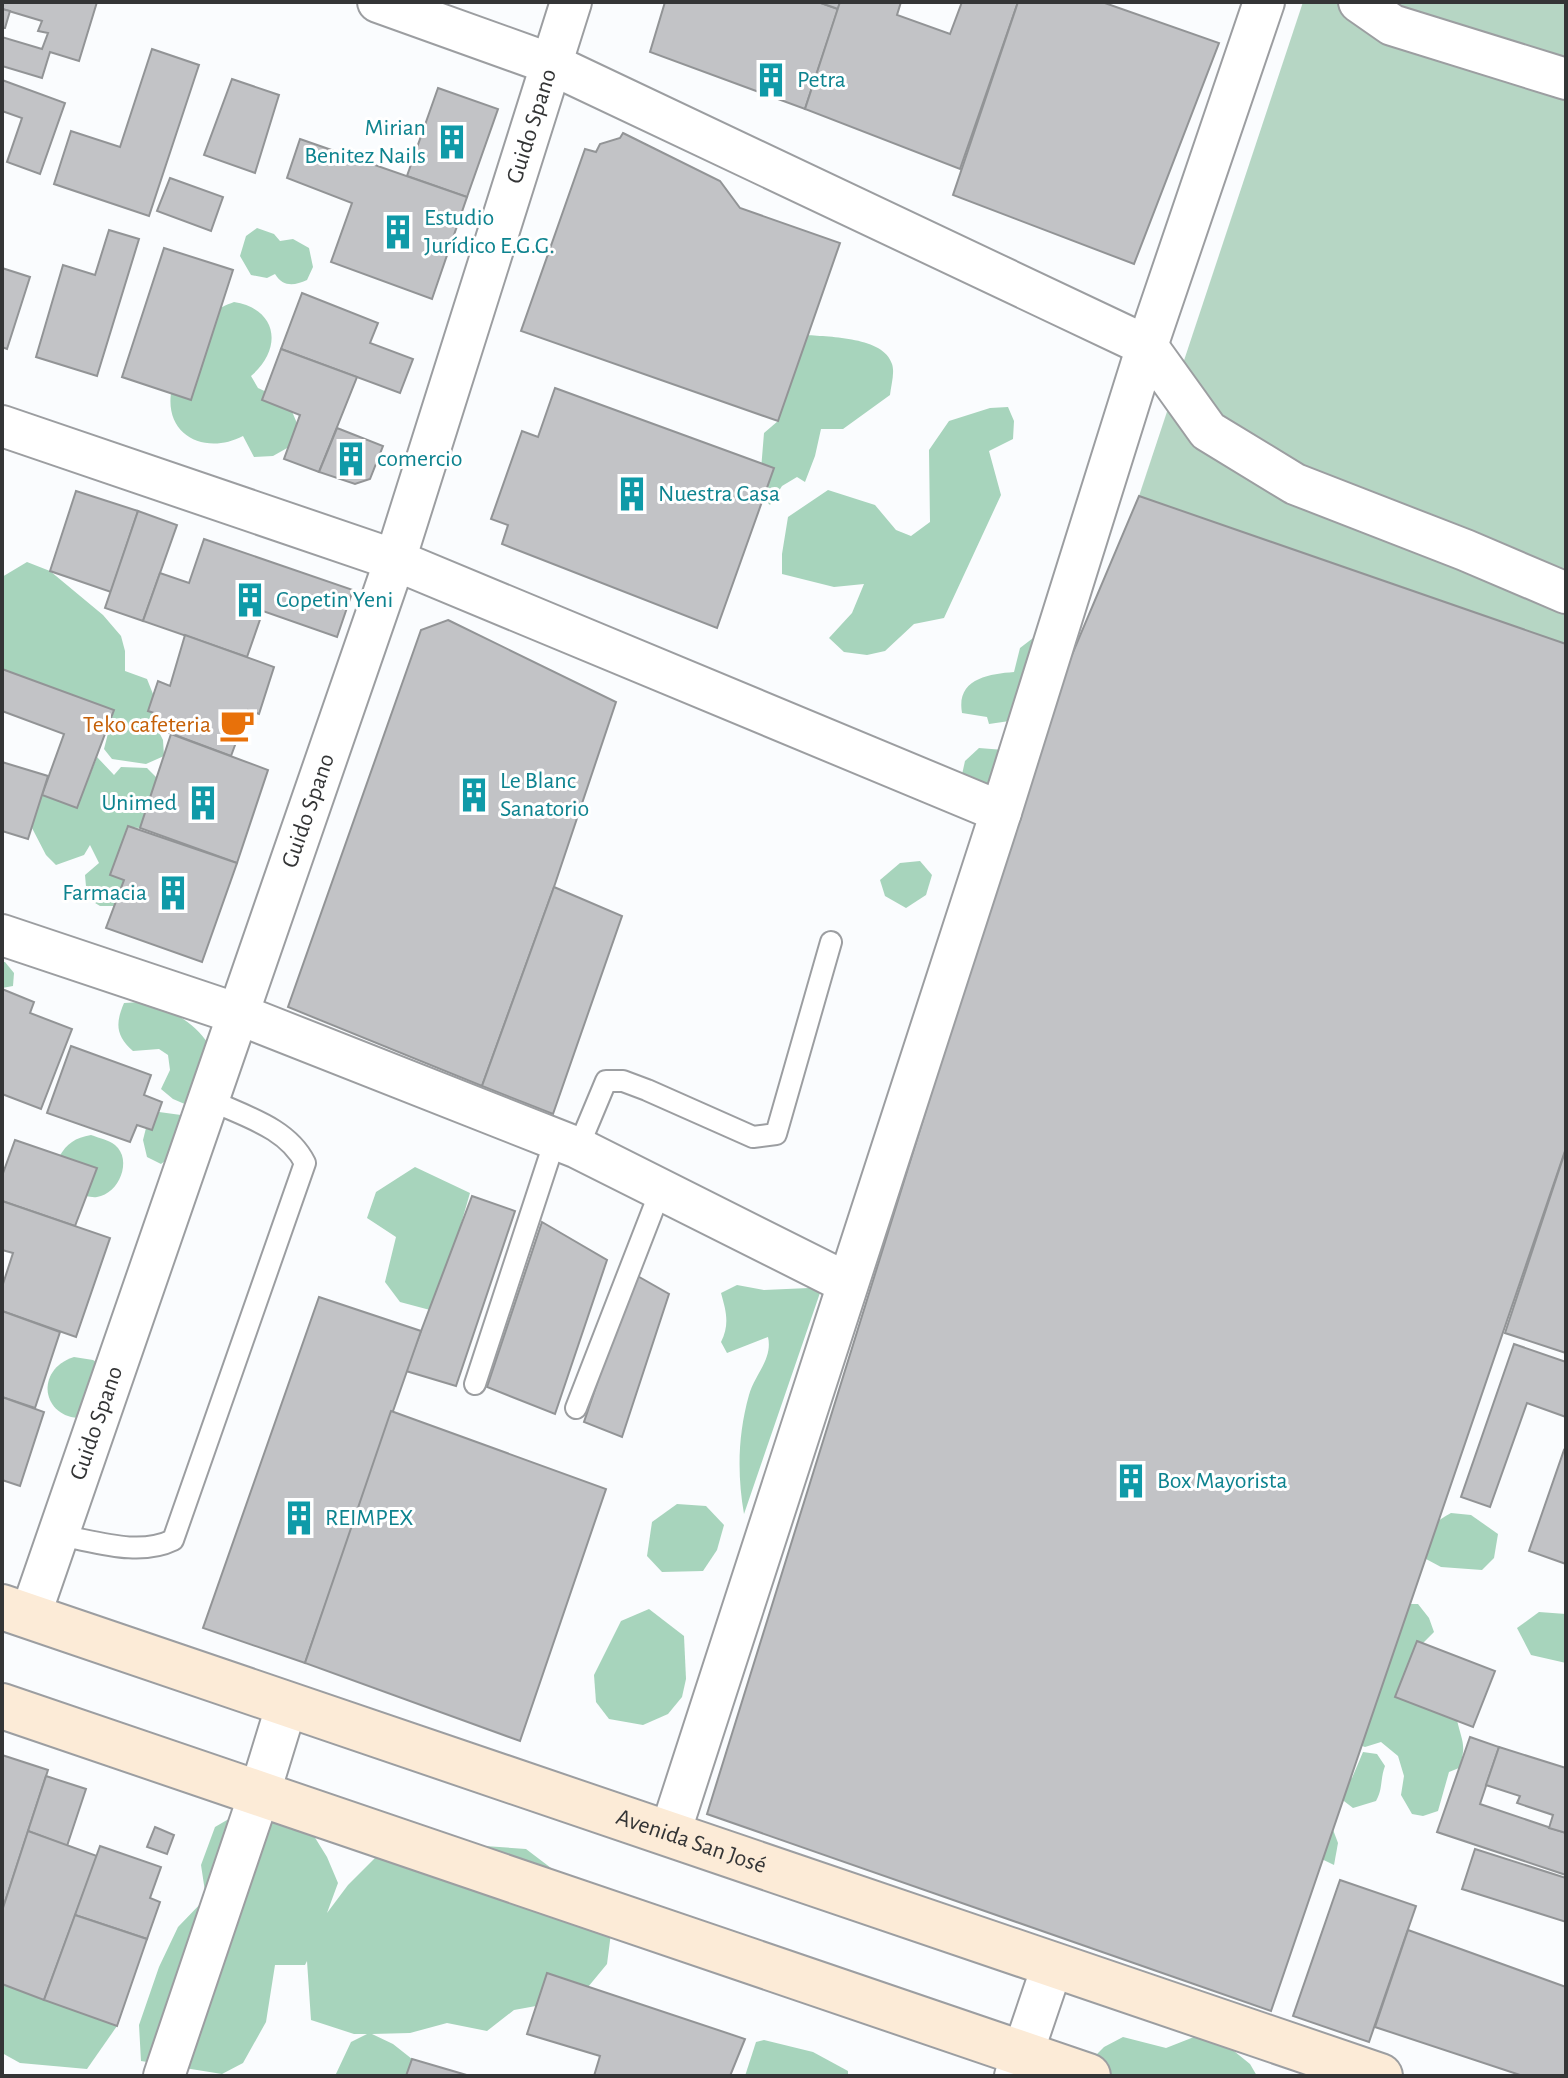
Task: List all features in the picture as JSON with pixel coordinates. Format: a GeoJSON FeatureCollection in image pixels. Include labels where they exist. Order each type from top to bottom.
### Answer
{"type":"FeatureCollection","features":[{"type":"Feature","properties":{"kind":"street"},"geometry":{"type":"LineString","coordinates":[[378,2],[551,64],[1147,346],[1208,431],[1295,484],[1566,593]]}},
{"type":"Feature","properties":{"kind":"street","name":"Guido Spano"},"geometry":{"type":"LineString","coordinates":[[16,1611],[58,1535],[395,560],[571,2]]}},
{"type":"Feature","properties":{"kind":"street"},"geometry":{"type":"LineString","coordinates":[[670,1833],[1001,812],[1147,346],[1264,2]]}},
{"type":"Feature","properties":{"kind":"street"},"geometry":{"type":"LineString","coordinates":[[1359,2],[1392,25],[1566,79]]}},
{"type":"Feature","properties":{"kind":"street"},"geometry":{"type":"LineString","coordinates":[[2,426],[395,560],[1001,812]]}},
{"type":"Feature","properties":{"kind":"street"},"geometry":{"type":"LineString","coordinates":[[2,935],[238,1014],[567,1144],[847,1283]]}},
{"type":"Feature","properties":{"kind":"street","name":"Avenida San José"},"geometry":{"type":"LineString","coordinates":[[16,1611],[1380,2076]]}},
{"type":"Feature","properties":{"kind":"street"},"geometry":{"type":"LineString","coordinates":[[164,2076],[287,1704]]}},
{"type":"Feature","properties":{"kind":"street"},"geometry":{"type":"LineString","coordinates":[[2,1706],[1019,2065],[1088,2076]]}},
{"type":"Feature","properties":{"kind":"street"},"geometry":{"type":"LineString","coordinates":[[1019,2065],[1053,1964]]}},
{"type":"Feature","properties":{"kind":"lane"},"geometry":{"type":"LineString","coordinates":[[475,1384],[567,1144],[606,1081],[623,1081],[647,1090],[753,1137],[776,1134],[831,942]]}},
{"type":"Feature","properties":{"kind":"lane"},"geometry":{"type":"LineString","coordinates":[[58,1535],[141,1549],[173,1540],[300,1178],[305,1163],[298,1148],[282,1134],[208,1099]]}},
{"type":"Feature","properties":{"kind":"lane"},"geometry":{"type":"LineString","coordinates":[[576,1408],[661,1189]]}},
{"type":"Feature","properties":{"kind":"green space"},"geometry":{"type":"Polygon","coordinates":[[[1303,2],[1566,2],[1566,644],[1139,496],[1303,2]]]}},
{"type":"Feature","properties":{"kind":"green space"},"geometry":{"type":"Polygon","coordinates":[[[257,228],[274,234],[280,241],[293,239],[309,248],[313,267],[307,280],[289,284],[275,274],[267,278],[251,275],[240,256],[246,236],[257,228]]]}},
{"type":"Feature","properties":{"kind":"green space"},"geometry":{"type":"Polygon","coordinates":[[[234,302],[249,306],[267,321],[271,332],[268,354],[251,376],[258,388],[288,402],[299,428],[296,443],[273,456],[254,457],[243,436],[216,443],[191,438],[175,421],[171,408],[173,387],[203,330],[217,310],[234,302]]]}},
{"type":"Feature","properties":{"kind":"green space"},"geometry":{"type":"Polygon","coordinates":[[[807,335],[855,340],[879,348],[892,364],[890,395],[843,429],[821,429],[805,482],[797,477],[782,486],[770,505],[759,494],[764,433],[778,421],[807,335]]]}},
{"type":"Feature","properties":{"kind":"green space"},"geometry":{"type":"Polygon","coordinates":[[[1008,407],[1014,421],[1013,439],[989,451],[1001,495],[944,618],[914,624],[885,651],[867,655],[844,652],[829,638],[852,613],[864,584],[834,587],[782,574],[788,517],[828,490],[875,505],[896,530],[911,536],[930,522],[929,450],[949,421],[990,408],[1008,407]]]}},
{"type":"Feature","properties":{"kind":"green space"},"geometry":{"type":"Polygon","coordinates":[[[27,562],[50,571],[103,615],[121,636],[125,671],[147,679],[155,699],[150,728],[158,730],[163,740],[164,756],[146,764],[112,759],[104,749],[114,710],[2,669],[2,577],[27,562]]]}},
{"type":"Feature","properties":{"kind":"green space"},"geometry":{"type":"Polygon","coordinates":[[[1037,635],[1024,719],[989,724],[987,717],[962,713],[961,702],[969,686],[994,674],[1014,672],[1020,648],[1037,635]]]}},
{"type":"Feature","properties":{"kind":"green space"},"geometry":{"type":"Polygon","coordinates":[[[979,748],[1004,750],[1021,805],[961,779],[965,761],[979,748]]]}},
{"type":"Feature","properties":{"kind":"green space"},"geometry":{"type":"Polygon","coordinates":[[[97,757],[114,775],[121,767],[147,768],[157,778],[140,828],[127,827],[111,875],[124,880],[114,906],[100,906],[87,898],[85,875],[99,863],[90,845],[84,855],[56,865],[46,855],[32,828],[42,795],[77,808],[97,757]]]}},
{"type":"Feature","properties":{"kind":"green space"},"geometry":{"type":"Polygon","coordinates":[[[920,861],[932,875],[926,895],[906,908],[885,896],[880,880],[900,863],[920,861]]]}},
{"type":"Feature","properties":{"kind":"green space"},"geometry":{"type":"Polygon","coordinates":[[[2,962],[14,973],[13,986],[2,988],[2,962]]]}},
{"type":"Feature","properties":{"kind":"green space"},"geometry":{"type":"Polygon","coordinates":[[[141,1002],[180,1017],[196,1029],[209,1045],[187,1105],[161,1089],[170,1070],[168,1055],[159,1049],[133,1051],[120,1035],[118,1023],[124,1003],[141,1002]]]}},
{"type":"Feature","properties":{"kind":"green space"},"geometry":{"type":"Polygon","coordinates":[[[159,1112],[181,1115],[186,1132],[184,1144],[161,1164],[147,1157],[143,1140],[146,1128],[152,1130],[159,1112]]]}},
{"type":"Feature","properties":{"kind":"green space"},"geometry":{"type":"Polygon","coordinates":[[[91,1135],[115,1145],[123,1159],[121,1176],[112,1190],[95,1197],[77,1194],[59,1157],[72,1142],[91,1135]]]}},
{"type":"Feature","properties":{"kind":"green space"},"geometry":{"type":"Polygon","coordinates":[[[415,1167],[470,1193],[452,1255],[430,1310],[400,1302],[385,1282],[396,1237],[367,1218],[376,1192],[415,1167]]]}},
{"type":"Feature","properties":{"kind":"green space"},"geometry":{"type":"Polygon","coordinates":[[[833,1255],[744,1514],[740,1484],[743,1424],[749,1395],[766,1359],[769,1345],[768,1337],[727,1353],[721,1342],[726,1312],[721,1293],[737,1285],[764,1290],[809,1288],[822,1277],[833,1255]]]}},
{"type":"Feature","properties":{"kind":"green space"},"geometry":{"type":"Polygon","coordinates":[[[74,1357],[93,1360],[102,1366],[85,1418],[59,1412],[48,1394],[52,1372],[74,1357]]]}},
{"type":"Feature","properties":{"kind":"green space"},"geometry":{"type":"Polygon","coordinates":[[[677,1504],[706,1506],[724,1525],[717,1550],[703,1571],[662,1572],[647,1556],[652,1522],[677,1504]]]}},
{"type":"Feature","properties":{"kind":"green space"},"geometry":{"type":"Polygon","coordinates":[[[1451,1513],[1471,1515],[1498,1534],[1494,1558],[1482,1570],[1441,1567],[1426,1559],[1427,1536],[1438,1522],[1451,1513]]]}},
{"type":"Feature","properties":{"kind":"green space"},"geometry":{"type":"Polygon","coordinates":[[[1396,1604],[1418,1604],[1429,1618],[1434,1632],[1423,1643],[1417,1641],[1395,1697],[1457,1720],[1463,1744],[1459,1768],[1449,1772],[1438,1811],[1423,1816],[1412,1814],[1401,1795],[1404,1776],[1398,1756],[1381,1742],[1365,1747],[1351,1742],[1396,1604]]]}},
{"type":"Feature","properties":{"kind":"green space"},"geometry":{"type":"Polygon","coordinates":[[[649,1609],[684,1636],[686,1679],[682,1697],[668,1714],[643,1725],[609,1719],[596,1702],[594,1675],[621,1621],[649,1609]]]}},
{"type":"Feature","properties":{"kind":"green space"},"geometry":{"type":"Polygon","coordinates":[[[1539,1612],[1566,1614],[1566,1663],[1531,1655],[1517,1628],[1539,1612]]]}},
{"type":"Feature","properties":{"kind":"green space"},"geometry":{"type":"Polygon","coordinates":[[[1363,1752],[1377,1754],[1385,1766],[1376,1801],[1353,1808],[1340,1798],[1342,1781],[1352,1778],[1363,1752]]]}},
{"type":"Feature","properties":{"kind":"green space"},"geometry":{"type":"Polygon","coordinates":[[[239,1813],[309,1828],[338,1883],[327,1913],[348,1885],[378,1855],[446,1836],[485,1846],[526,1849],[580,1890],[611,1933],[607,1964],[588,1987],[536,2006],[514,2010],[487,2031],[447,2023],[410,2033],[372,2034],[393,2044],[412,2059],[406,2076],[335,2076],[351,2042],[367,2034],[354,2034],[311,2020],[307,1961],[305,1965],[275,1965],[266,2022],[243,2063],[222,2074],[141,2061],[139,2025],[159,1967],[178,1927],[206,1898],[201,1865],[215,1827],[239,1813]]]}},
{"type":"Feature","properties":{"kind":"green space"},"geometry":{"type":"Polygon","coordinates":[[[1332,1827],[1338,1843],[1334,1865],[1299,1848],[1332,1827]]]}},
{"type":"Feature","properties":{"kind":"green space"},"geometry":{"type":"Polygon","coordinates":[[[2,1984],[117,2026],[87,2069],[20,2063],[2,2053],[2,1984]]]}},
{"type":"Feature","properties":{"kind":"green space"},"geometry":{"type":"Polygon","coordinates":[[[1123,2037],[1166,2048],[1194,2037],[1229,2047],[1250,2064],[1257,2076],[1112,2076],[1104,2073],[1093,2058],[1104,2047],[1123,2037]]]}},
{"type":"Feature","properties":{"kind":"green space"},"geometry":{"type":"Polygon","coordinates":[[[764,2040],[813,2052],[848,2071],[848,2076],[745,2076],[756,2042],[764,2040]]]}},
{"type":"Feature","properties":{"kind":"building"},"geometry":{"type":"Polygon","coordinates":[[[2,2],[97,2],[79,61],[50,52],[42,78],[2,66],[2,37],[42,49],[48,33],[38,31],[42,21],[2,9],[2,2]]]}},
{"type":"Feature","properties":{"kind":"building","name":"Petra"},"geometry":{"type":"Polygon","coordinates":[[[665,2],[818,2],[838,9],[805,109],[650,52],[665,2]]]}},
{"type":"Feature","properties":{"kind":"building"},"geometry":{"type":"Polygon","coordinates":[[[818,2],[840,2],[838,9],[818,2]]]}},
{"type":"Feature","properties":{"kind":"building"},"geometry":{"type":"Polygon","coordinates":[[[840,2],[901,2],[897,15],[950,34],[962,2],[1018,2],[960,169],[805,109],[840,2]]]}},
{"type":"Feature","properties":{"kind":"building"},"geometry":{"type":"Polygon","coordinates":[[[1018,2],[1102,2],[1219,43],[1134,264],[953,195],[1018,2]]]}},
{"type":"Feature","properties":{"kind":"building"},"geometry":{"type":"Polygon","coordinates":[[[2,9],[10,11],[5,28],[2,28],[2,9]]]}},
{"type":"Feature","properties":{"kind":"building"},"geometry":{"type":"Polygon","coordinates":[[[152,49],[199,65],[149,216],[54,184],[71,131],[120,147],[152,49]]]}},
{"type":"Feature","properties":{"kind":"building"},"geometry":{"type":"Polygon","coordinates":[[[232,79],[279,95],[255,173],[204,155],[232,79]]]}},
{"type":"Feature","properties":{"kind":"building"},"geometry":{"type":"Polygon","coordinates":[[[2,80],[65,103],[40,174],[7,162],[22,118],[2,111],[2,80]]]}},
{"type":"Feature","properties":{"kind":"building","name":"Mirian Benitez Nails"},"geometry":{"type":"Polygon","coordinates":[[[438,88],[498,109],[467,197],[407,176],[438,88]]]}},
{"type":"Feature","properties":{"kind":"building"},"geometry":{"type":"Polygon","coordinates":[[[623,133],[720,181],[740,208],[840,243],[778,421],[521,331],[585,149],[596,152],[600,144],[620,138],[623,133]]]}},
{"type":"Feature","properties":{"kind":"building","name":"Estudio Jurídico E.G.G."},"geometry":{"type":"Polygon","coordinates":[[[300,139],[467,197],[432,299],[331,262],[352,203],[287,178],[300,139]]]}},
{"type":"Feature","properties":{"kind":"building"},"geometry":{"type":"Polygon","coordinates":[[[170,178],[223,197],[211,231],[157,211],[170,178]]]}},
{"type":"Feature","properties":{"kind":"building"},"geometry":{"type":"Polygon","coordinates":[[[109,230],[139,239],[97,376],[36,357],[63,265],[95,275],[109,230]]]}},
{"type":"Feature","properties":{"kind":"building"},"geometry":{"type":"Polygon","coordinates":[[[164,248],[233,270],[191,400],[122,377],[164,248]]]}},
{"type":"Feature","properties":{"kind":"building"},"geometry":{"type":"Polygon","coordinates":[[[2,268],[30,277],[7,349],[2,347],[2,268]]]}},
{"type":"Feature","properties":{"kind":"building"},"geometry":{"type":"Polygon","coordinates":[[[302,293],[378,323],[370,343],[413,359],[400,393],[281,349],[302,293]]]}},
{"type":"Feature","properties":{"kind":"building"},"geometry":{"type":"Polygon","coordinates":[[[281,349],[357,377],[319,472],[284,459],[300,415],[262,400],[281,349]]]}},
{"type":"Feature","properties":{"kind":"building","name":"Nuestra Casa"},"geometry":{"type":"Polygon","coordinates":[[[555,388],[774,468],[717,628],[502,544],[508,525],[491,519],[522,431],[538,437],[555,388]]]}},
{"type":"Feature","properties":{"kind":"building","name":"comercio"},"geometry":{"type":"Polygon","coordinates":[[[337,428],[383,446],[370,479],[355,484],[319,472],[337,428]]]}},
{"type":"Feature","properties":{"kind":"building"},"geometry":{"type":"Polygon","coordinates":[[[76,491],[138,511],[111,592],[50,571],[76,491]]]}},
{"type":"Feature","properties":{"kind":"building","name":"Box Mayorista"},"geometry":{"type":"Polygon","coordinates":[[[1139,496],[1566,644],[1566,1148],[1271,2011],[707,1814],[1021,805],[1068,664],[1139,496]]]}},
{"type":"Feature","properties":{"kind":"building"},"geometry":{"type":"Polygon","coordinates":[[[138,511],[177,525],[143,621],[105,608],[138,511]]]}},
{"type":"Feature","properties":{"kind":"building","name":"Copetin Yeni"},"geometry":{"type":"Polygon","coordinates":[[[204,539],[353,590],[337,637],[263,611],[247,657],[143,621],[160,573],[189,583],[204,539]]]}},
{"type":"Feature","properties":{"kind":"building","name":"Le Blanc Sanatorio"},"geometry":{"type":"Polygon","coordinates":[[[448,620],[616,702],[554,887],[482,1086],[288,1007],[421,630],[448,620]]]}},
{"type":"Feature","properties":{"kind":"building"},"geometry":{"type":"Polygon","coordinates":[[[185,635],[274,667],[259,714],[248,710],[231,756],[156,728],[160,715],[148,711],[158,681],[170,686],[185,635]]]}},
{"type":"Feature","properties":{"kind":"building"},"geometry":{"type":"Polygon","coordinates":[[[2,669],[114,710],[77,808],[42,795],[64,734],[2,711],[2,669]]]}},
{"type":"Feature","properties":{"kind":"building","name":"Unimed"},"geometry":{"type":"Polygon","coordinates":[[[171,734],[268,770],[237,863],[140,828],[171,734]]]}},
{"type":"Feature","properties":{"kind":"building"},"geometry":{"type":"Polygon","coordinates":[[[2,762],[48,776],[28,839],[2,831],[2,762]]]}},
{"type":"Feature","properties":{"kind":"building","name":"Farmacia"},"geometry":{"type":"Polygon","coordinates":[[[128,826],[237,863],[202,962],[106,928],[124,880],[110,875],[128,826]]]}},
{"type":"Feature","properties":{"kind":"building"},"geometry":{"type":"Polygon","coordinates":[[[554,887],[622,916],[553,1114],[482,1086],[554,887]]]}},
{"type":"Feature","properties":{"kind":"building"},"geometry":{"type":"Polygon","coordinates":[[[2,989],[34,1002],[30,1013],[72,1029],[41,1109],[2,1094],[2,989]]]}},
{"type":"Feature","properties":{"kind":"building"},"geometry":{"type":"Polygon","coordinates":[[[71,1046],[151,1075],[144,1095],[162,1102],[152,1130],[137,1125],[130,1142],[47,1113],[71,1046]]]}},
{"type":"Feature","properties":{"kind":"building"},"geometry":{"type":"Polygon","coordinates":[[[15,1140],[97,1168],[75,1226],[2,1201],[2,1176],[15,1140]]]}},
{"type":"Feature","properties":{"kind":"building"},"geometry":{"type":"Polygon","coordinates":[[[1566,1149],[1566,1353],[1505,1333],[1566,1149]]]}},
{"type":"Feature","properties":{"kind":"building"},"geometry":{"type":"Polygon","coordinates":[[[472,1196],[515,1211],[456,1386],[406,1371],[472,1196]]]}},
{"type":"Feature","properties":{"kind":"building"},"geometry":{"type":"Polygon","coordinates":[[[2,1201],[110,1238],[76,1337],[2,1311],[2,1287],[13,1253],[2,1250],[2,1201]]]}},
{"type":"Feature","properties":{"kind":"building"},"geometry":{"type":"Polygon","coordinates":[[[542,1222],[607,1260],[555,1414],[487,1387],[542,1222]]]}},
{"type":"Feature","properties":{"kind":"building"},"geometry":{"type":"Polygon","coordinates":[[[634,1274],[669,1294],[622,1437],[584,1422],[634,1274]]]}},
{"type":"Feature","properties":{"kind":"building","name":"REIMPEX"},"geometry":{"type":"Polygon","coordinates":[[[319,1297],[421,1331],[305,1663],[203,1628],[319,1297]]]}},
{"type":"Feature","properties":{"kind":"building"},"geometry":{"type":"Polygon","coordinates":[[[2,1311],[60,1332],[35,1408],[2,1397],[2,1311]]]}},
{"type":"Feature","properties":{"kind":"building"},"geometry":{"type":"Polygon","coordinates":[[[1514,1344],[1566,1362],[1566,1417],[1527,1403],[1490,1507],[1461,1497],[1514,1344]]]}},
{"type":"Feature","properties":{"kind":"building"},"geometry":{"type":"Polygon","coordinates":[[[2,1397],[44,1412],[20,1486],[2,1480],[2,1397]]]}},
{"type":"Feature","properties":{"kind":"building"},"geometry":{"type":"Polygon","coordinates":[[[391,1411],[606,1489],[520,1741],[305,1663],[391,1411]]]}},
{"type":"Feature","properties":{"kind":"building"},"geometry":{"type":"Polygon","coordinates":[[[1566,1451],[1566,1564],[1529,1551],[1566,1451]]]}},
{"type":"Feature","properties":{"kind":"building"},"geometry":{"type":"Polygon","coordinates":[[[1417,1641],[1495,1671],[1473,1727],[1395,1697],[1417,1641]]]}},
{"type":"Feature","properties":{"kind":"building"},"geometry":{"type":"Polygon","coordinates":[[[1470,1737],[1499,1747],[1480,1804],[1566,1833],[1566,1875],[1437,1832],[1470,1737]]]}},
{"type":"Feature","properties":{"kind":"building"},"geometry":{"type":"Polygon","coordinates":[[[1499,1747],[1566,1768],[1566,1833],[1549,1828],[1553,1815],[1517,1803],[1520,1796],[1486,1785],[1499,1747]]]}},
{"type":"Feature","properties":{"kind":"building"},"geometry":{"type":"Polygon","coordinates":[[[2,1755],[48,1770],[2,1911],[2,1755]]]}},
{"type":"Feature","properties":{"kind":"building"},"geometry":{"type":"Polygon","coordinates":[[[46,1776],[86,1789],[67,1846],[28,1831],[46,1776]]]}},
{"type":"Feature","properties":{"kind":"building"},"geometry":{"type":"Polygon","coordinates":[[[155,1827],[174,1835],[167,1854],[147,1847],[155,1827]]]}},
{"type":"Feature","properties":{"kind":"building"},"geometry":{"type":"Polygon","coordinates":[[[28,1831],[97,1856],[44,2000],[2,1984],[2,1911],[28,1831]]]}},
{"type":"Feature","properties":{"kind":"building"},"geometry":{"type":"Polygon","coordinates":[[[100,1846],[161,1867],[150,1898],[160,1902],[147,1939],[75,1915],[100,1846]]]}},
{"type":"Feature","properties":{"kind":"building"},"geometry":{"type":"Polygon","coordinates":[[[1475,1849],[1566,1878],[1566,1922],[1462,1889],[1475,1849]]]}},
{"type":"Feature","properties":{"kind":"building"},"geometry":{"type":"Polygon","coordinates":[[[1340,1880],[1416,1906],[1369,2042],[1293,2016],[1340,1880]]]}},
{"type":"Feature","properties":{"kind":"building"},"geometry":{"type":"Polygon","coordinates":[[[75,1915],[147,1939],[117,2026],[44,2000],[75,1915]]]}},
{"type":"Feature","properties":{"kind":"building"},"geometry":{"type":"Polygon","coordinates":[[[1408,1930],[1566,1987],[1566,2076],[1523,2076],[1375,2027],[1408,1930]]]}},
{"type":"Feature","properties":{"kind":"building"},"geometry":{"type":"Polygon","coordinates":[[[547,1973],[745,2039],[730,2076],[594,2076],[600,2056],[527,2034],[547,1973]]]}},
{"type":"Feature","properties":{"kind":"building"},"geometry":{"type":"Polygon","coordinates":[[[412,2059],[470,2076],[406,2076],[412,2059]]]}},
{"type":"Feature","properties":{"kind":"place","name":"Petra"},"geometry":{"type":"Point","coordinates":[771,80]}},
{"type":"Feature","properties":{"kind":"place","name":"Mirian Benitez Nails"},"geometry":{"type":"Point","coordinates":[452,142]}},
{"type":"Feature","properties":{"kind":"place","name":"Estudio Jurídico E.G.G."},"geometry":{"type":"Point","coordinates":[398,232]}},
{"type":"Feature","properties":{"kind":"place","name":"comercio"},"geometry":{"type":"Point","coordinates":[351,459]}},
{"type":"Feature","properties":{"kind":"place","name":"Nuestra Casa"},"geometry":{"type":"Point","coordinates":[632,494]}},
{"type":"Feature","properties":{"kind":"place","name":"Copetin Yeni"},"geometry":{"type":"Point","coordinates":[250,600]}},
{"type":"Feature","properties":{"kind":"place","name":"Teko cafeteria"},"geometry":{"type":"Point","coordinates":[237,725]}},
{"type":"Feature","properties":{"kind":"place","name":"Le Blanc Sanatorio"},"geometry":{"type":"Point","coordinates":[474,795]}},
{"type":"Feature","properties":{"kind":"place","name":"Unimed"},"geometry":{"type":"Point","coordinates":[203,803]}},
{"type":"Feature","properties":{"kind":"place","name":"Farmacia"},"geometry":{"type":"Point","coordinates":[173,893]}},
{"type":"Feature","properties":{"kind":"place","name":"Box Mayorista"},"geometry":{"type":"Point","coordinates":[1131,1481]}},
{"type":"Feature","properties":{"kind":"place","name":"REIMPEX"},"geometry":{"type":"Point","coordinates":[299,1518]}}]}
